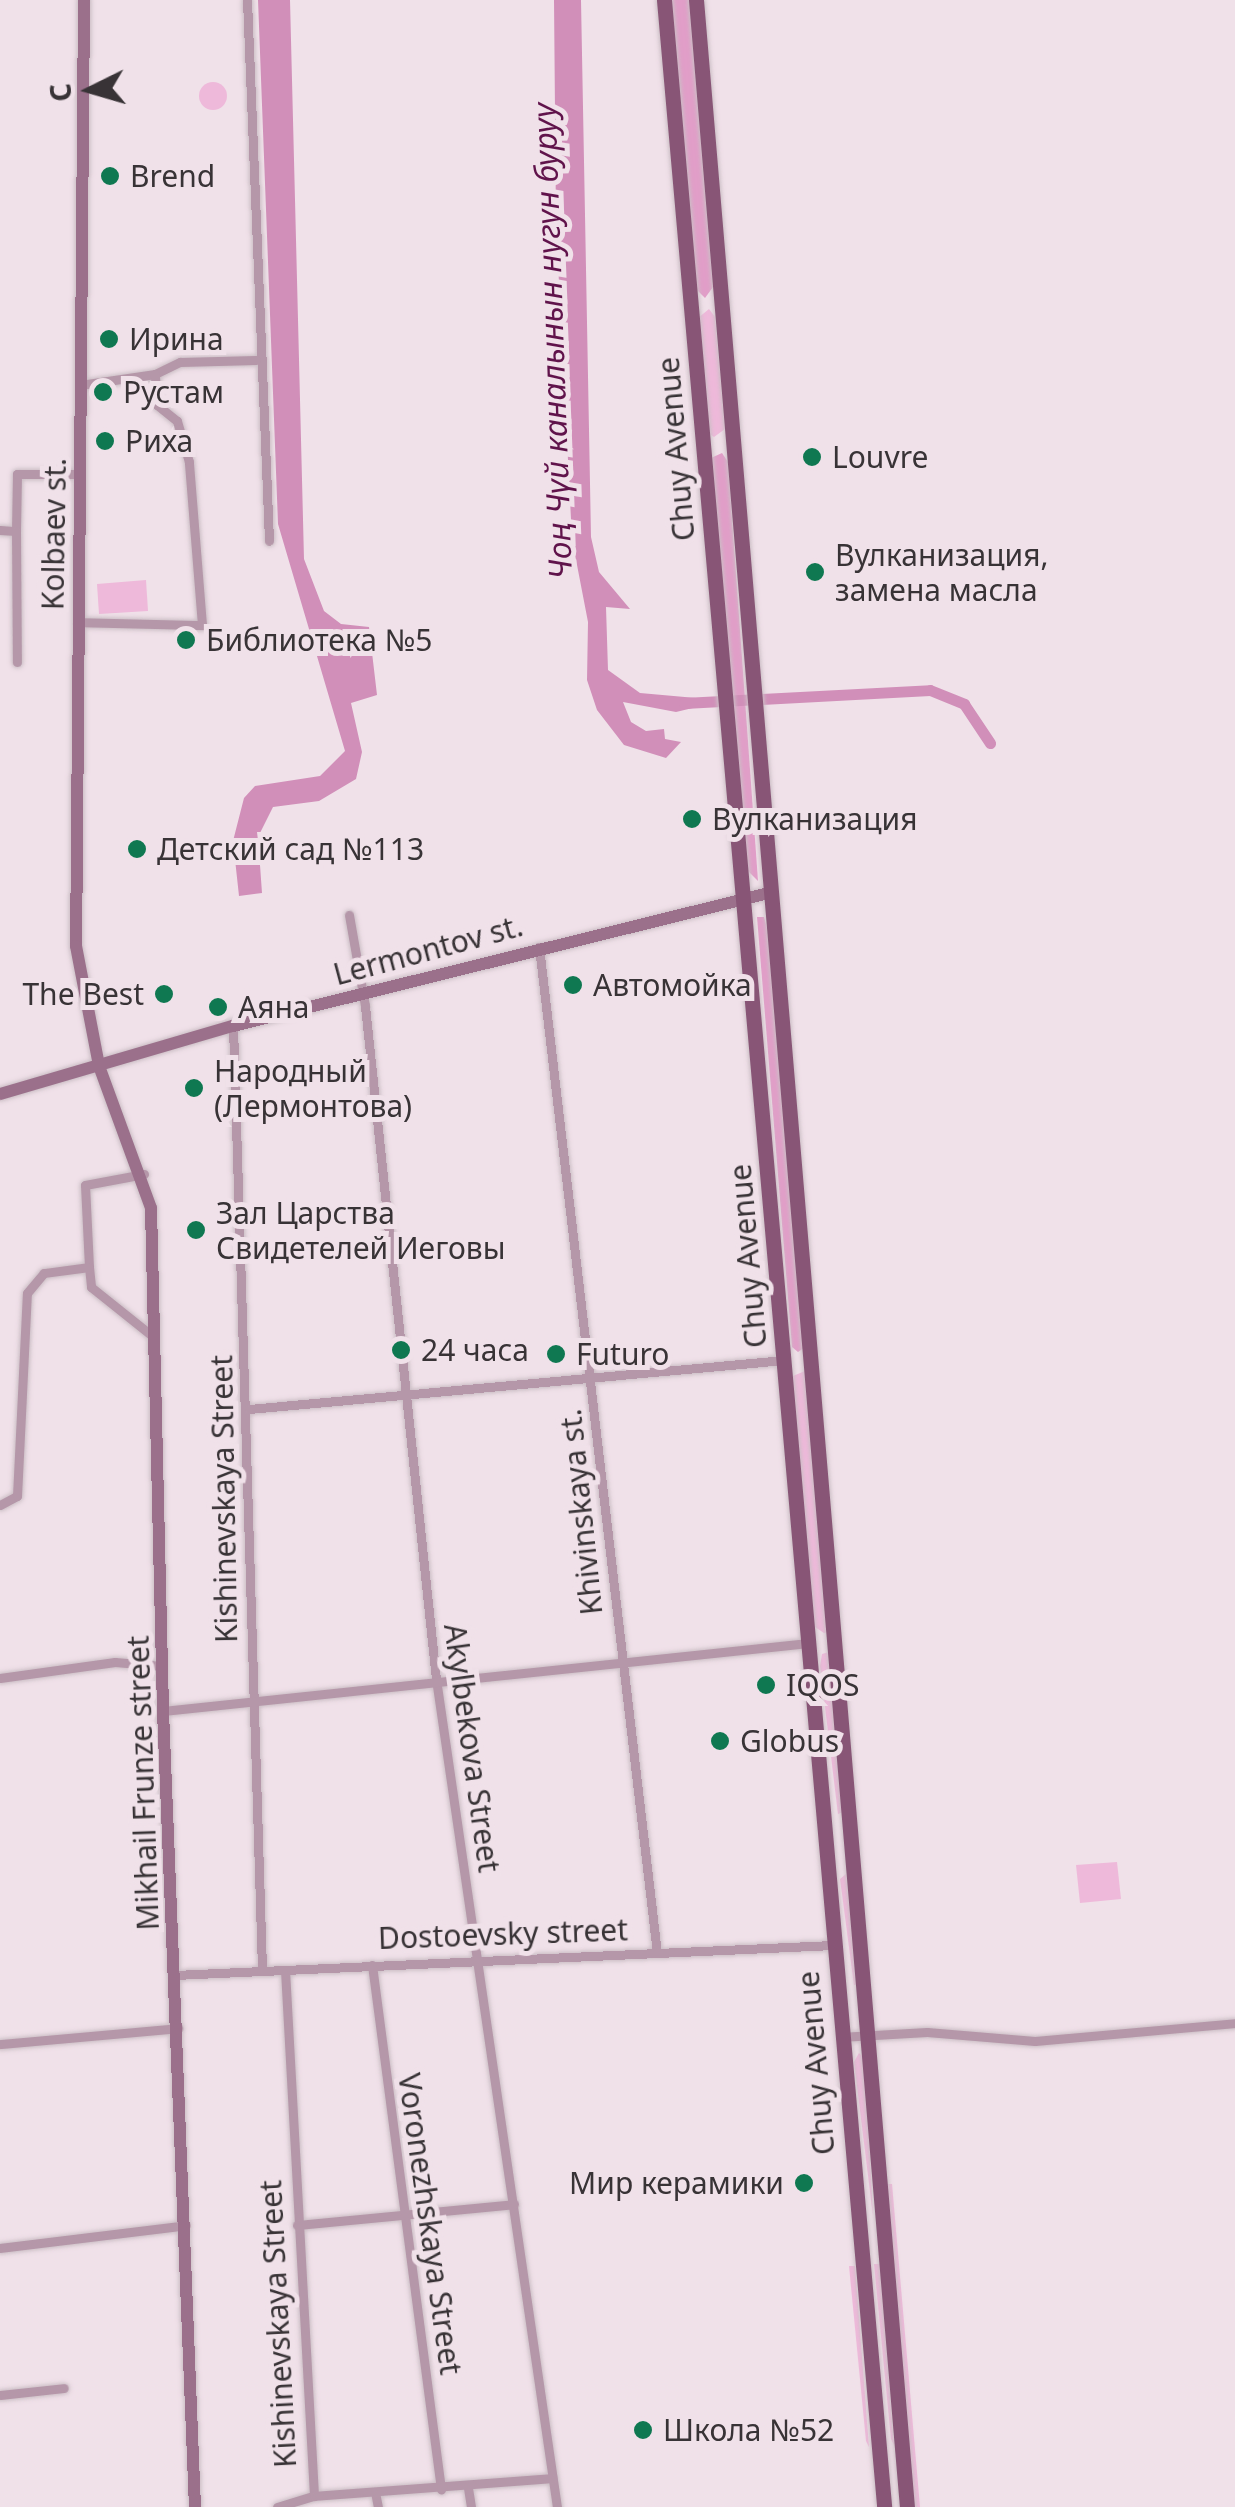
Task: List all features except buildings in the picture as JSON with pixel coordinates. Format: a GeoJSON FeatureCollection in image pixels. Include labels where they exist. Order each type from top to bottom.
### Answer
{"type":"FeatureCollection","features":[{"type":"Feature","properties":{"kind":"main road","name":"Kolbaev st."},"geometry":{"type":"LineString","coordinates":[[84,0],[76,946],[99,1066]]}},
{"type":"Feature","properties":{"kind":"main road","name":"Chuy Avenue"},"geometry":{"type":"LineString","coordinates":[[664,0],[884,2507]]}},
{"type":"Feature","properties":{"kind":"main road","name":"Chuy Avenue"},"geometry":{"type":"LineString","coordinates":[[696,0],[907,2507]]}},
{"type":"Feature","properties":{"kind":"main road"},"geometry":{"type":"LineString","coordinates":[[691,305],[721,302]]}},
{"type":"Feature","properties":{"kind":"main road"},"geometry":{"type":"LineString","coordinates":[[704,447],[733,444]]}},
{"type":"Feature","properties":{"kind":"main road","name":"Lermontov st."},"geometry":{"type":"LineString","coordinates":[[0,1094],[233,1026],[539,946],[773,892]]}},
{"type":"Feature","properties":{"kind":"main road","name":"Mikhail Frunze street"},"geometry":{"type":"LineString","coordinates":[[99,1066],[144,1174],[159,1344],[163,1710],[195,2507]]}},
{"type":"Feature","properties":{"kind":"main road"},"geometry":{"type":"LineString","coordinates":[[785,1360],[810,1358]]}},
{"type":"Feature","properties":{"kind":"main road"},"geometry":{"type":"LineString","coordinates":[[808,1643],[835,1640]]}},
{"type":"Feature","properties":{"kind":"main road"},"geometry":{"type":"LineString","coordinates":[[823,1821],[849,1818]]}},
{"type":"Feature","properties":{"kind":"main road"},"geometry":{"type":"LineString","coordinates":[[826,1865],[854,1863]]}},
{"type":"Feature","properties":{"kind":"main road"},"geometry":{"type":"LineString","coordinates":[[860,2245],[886,2242]]}},
{"type":"Feature","properties":{"kind":"street"},"geometry":{"type":"LineString","coordinates":[[247,0],[256,360],[269,542]]}},
{"type":"Feature","properties":{"kind":"street"},"geometry":{"type":"LineString","coordinates":[[80,385],[155,374],[180,362],[256,360]]}},
{"type":"Feature","properties":{"kind":"street"},"geometry":{"type":"LineString","coordinates":[[77,622],[202,624],[189,462],[177,421],[158,405],[155,374]]}},
{"type":"Feature","properties":{"kind":"street"},"geometry":{"type":"LineString","coordinates":[[17,662],[17,474],[80,474]]}},
{"type":"Feature","properties":{"kind":"street"},"geometry":{"type":"LineString","coordinates":[[0,530],[16,531]]}},
{"type":"Feature","properties":{"kind":"street","name":"Akylbekova Street"},"geometry":{"type":"LineString","coordinates":[[350,915],[363,993],[436,1679],[557,2507]]}},
{"type":"Feature","properties":{"kind":"street","name":"Khivinskaya st."},"geometry":{"type":"LineString","coordinates":[[539,946],[594,1381],[657,1953]]}},
{"type":"Feature","properties":{"kind":"street","name":"Kishinevskaya Street"},"geometry":{"type":"LineString","coordinates":[[233,1026],[249,1410],[252,1699],[262,1971]]}},
{"type":"Feature","properties":{"kind":"street"},"geometry":{"type":"LineString","coordinates":[[144,1174],[85,1185],[89,1267],[91,1287],[159,1344]]}},
{"type":"Feature","properties":{"kind":"street"},"geometry":{"type":"LineString","coordinates":[[0,1505],[17,1496],[27,1293],[44,1273],[89,1267]]}},
{"type":"Feature","properties":{"kind":"street"},"geometry":{"type":"LineString","coordinates":[[249,1410],[594,1381],[785,1360]]}},
{"type":"Feature","properties":{"kind":"street"},"geometry":{"type":"LineString","coordinates":[[163,1710],[808,1643]]}},
{"type":"Feature","properties":{"kind":"street"},"geometry":{"type":"LineString","coordinates":[[0,1678],[115,1662],[162,1666]]}},
{"type":"Feature","properties":{"kind":"street","name":"Dostoevsky street"},"geometry":{"type":"LineString","coordinates":[[175,1974],[833,1945]]}},
{"type":"Feature","properties":{"kind":"street","name":"Voronezhskaya Street"},"geometry":{"type":"LineString","coordinates":[[372,1965],[402,2216],[441,2489]]}},
{"type":"Feature","properties":{"kind":"street","name":"Kishinevskaya Street"},"geometry":{"type":"LineString","coordinates":[[285,1970],[296,2225],[314,2496]]}},
{"type":"Feature","properties":{"kind":"street"},"geometry":{"type":"LineString","coordinates":[[840,2037],[927,2032],[1035,2041],[1235,2023]]}},
{"type":"Feature","properties":{"kind":"street"},"geometry":{"type":"LineString","coordinates":[[0,2044],[178,2028]]}},
{"type":"Feature","properties":{"kind":"street"},"geometry":{"type":"LineString","coordinates":[[296,2225],[514,2204]]}},
{"type":"Feature","properties":{"kind":"street"},"geometry":{"type":"LineString","coordinates":[[0,2248],[186,2225]]}},
{"type":"Feature","properties":{"kind":"street"},"geometry":{"type":"LineString","coordinates":[[0,2395],[64,2388]]}},
{"type":"Feature","properties":{"kind":"street"},"geometry":{"type":"LineString","coordinates":[[277,2507],[314,2496],[468,2488],[552,2478]]}},
{"type":"Feature","properties":{"kind":"street"},"geometry":{"type":"LineString","coordinates":[[468,2488],[471,2507]]}},
{"type":"Feature","properties":{"kind":"street"},"geometry":{"type":"LineString","coordinates":[[375,2492],[378,2507]]}},
{"type":"Feature","properties":{"kind":"shaded area"},"geometry":{"type":"Polygon","coordinates":[[[258,0],[290,0],[304,559],[324,611],[341,624],[369,627],[377,695],[351,703],[362,752],[356,779],[319,801],[273,807],[258,837],[262,893],[239,896],[233,841],[244,798],[255,786],[320,776],[345,751],[278,524],[258,0]]]}},
{"type":"Feature","properties":{"kind":"shaded area"},"geometry":{"type":"Polygon","coordinates":[[[554,0],[581,0],[591,537],[599,572],[630,609],[606,607],[608,670],[640,693],[696,698],[701,706],[676,712],[623,702],[631,722],[646,731],[664,729],[665,739],[681,742],[666,758],[624,745],[597,710],[587,680],[588,622],[572,539],[556,224],[554,0]]]}},
{"type":"Feature","properties":{"kind":"shaded area"},"geometry":{"type":"Polygon","coordinates":[[[670,0],[689,0],[713,287],[705,298],[696,289],[670,0]]]}},
{"type":"Feature","properties":{"kind":"shaded area"},"geometry":{"type":"Polygon","coordinates":[[[213,82],[223,86],[227,96],[223,106],[213,110],[203,106],[199,96],[203,86],[213,82]]]}},
{"type":"Feature","properties":{"kind":"shaded area"},"geometry":{"type":"Polygon","coordinates":[[[709,309],[715,317],[725,429],[714,437],[708,433],[698,318],[709,309]]]}},
{"type":"Feature","properties":{"kind":"shaded area"},"geometry":{"type":"Polygon","coordinates":[[[722,453],[728,462],[758,881],[748,871],[711,458],[722,453]]]}},
{"type":"Feature","properties":{"kind":"shaded area"},"geometry":{"type":"Polygon","coordinates":[[[146,580],[148,611],[99,614],[97,584],[146,580]]]}},
{"type":"Feature","properties":{"kind":"shaded area"},"geometry":{"type":"Polygon","coordinates":[[[757,917],[764,917],[767,928],[804,1348],[798,1352],[792,1347],[757,917]]]}},
{"type":"Feature","properties":{"kind":"shaded area"},"geometry":{"type":"Polygon","coordinates":[[[805,1371],[828,1632],[824,1633],[815,1627],[793,1390],[793,1376],[805,1371]]]}},
{"type":"Feature","properties":{"kind":"shaded area"},"geometry":{"type":"Polygon","coordinates":[[[829,1652],[843,1812],[838,1814],[820,1666],[822,1654],[829,1652]]]}},
{"type":"Feature","properties":{"kind":"shaded area"},"geometry":{"type":"Polygon","coordinates":[[[1117,1862],[1121,1899],[1080,1903],[1076,1865],[1117,1862]]]}},
{"type":"Feature","properties":{"kind":"shaded area"},"geometry":{"type":"Polygon","coordinates":[[[846,1874],[857,1985],[840,1879],[846,1874]]]}},
{"type":"Feature","properties":{"kind":"shaded area"},"geometry":{"type":"Polygon","coordinates":[[[859,2053],[865,2059],[873,2216],[854,2062],[859,2053]]]}},
{"type":"Feature","properties":{"kind":"shaded area"},"geometry":{"type":"Polygon","coordinates":[[[886,2184],[892,2184],[920,2507],[913,2507],[886,2184]]]}},
{"type":"Feature","properties":{"kind":"shaded area"},"geometry":{"type":"Polygon","coordinates":[[[874,2264],[880,2264],[894,2445],[891,2439],[874,2264]]]}},
{"type":"Feature","properties":{"kind":"shaded area"},"geometry":{"type":"Polygon","coordinates":[[[849,2266],[855,2266],[869,2447],[866,2441],[849,2266]]]}},
{"type":"Feature","properties":{"kind":"waterway","name":"Чоң Чүй каналынын нугун буруу"},"geometry":{"type":"LineString","coordinates":[[684,703],[930,690],[964,704],[990,743]]}},
{"type":"Feature","properties":{"kind":"place","name":"Brend"},"geometry":{"type":"Point","coordinates":[110,176]}},
{"type":"Feature","properties":{"kind":"place","name":"Ирина"},"geometry":{"type":"Point","coordinates":[109,339]}},
{"type":"Feature","properties":{"kind":"place","name":"Рустам"},"geometry":{"type":"Point","coordinates":[103,392]}},
{"type":"Feature","properties":{"kind":"place","name":"Риха"},"geometry":{"type":"Point","coordinates":[105,441]}},
{"type":"Feature","properties":{"kind":"place","name":"Louvre"},"geometry":{"type":"Point","coordinates":[812,457]}},
{"type":"Feature","properties":{"kind":"place","name":"Вулканизация, замена масла"},"geometry":{"type":"Point","coordinates":[815,572]}},
{"type":"Feature","properties":{"kind":"place","name":"Библиотека №5"},"geometry":{"type":"Point","coordinates":[186,640]}},
{"type":"Feature","properties":{"kind":"place","name":"Вулканизация"},"geometry":{"type":"Point","coordinates":[692,819]}},
{"type":"Feature","properties":{"kind":"place","name":"Детский сад №113"},"geometry":{"type":"Point","coordinates":[137,849]}},
{"type":"Feature","properties":{"kind":"place","name":"Автомойка"},"geometry":{"type":"Point","coordinates":[573,985]}},
{"type":"Feature","properties":{"kind":"place","name":"The Best"},"geometry":{"type":"Point","coordinates":[164,994]}},
{"type":"Feature","properties":{"kind":"place","name":"Аяна"},"geometry":{"type":"Point","coordinates":[218,1007]}},
{"type":"Feature","properties":{"kind":"place","name":"Народный (Лермонтова)"},"geometry":{"type":"Point","coordinates":[194,1088]}},
{"type":"Feature","properties":{"kind":"place","name":"Зал Царства Свидетелей Иеговы"},"geometry":{"type":"Point","coordinates":[196,1230]}},
{"type":"Feature","properties":{"kind":"place","name":"24 часа"},"geometry":{"type":"Point","coordinates":[401,1350]}},
{"type":"Feature","properties":{"kind":"place","name":"Futuro"},"geometry":{"type":"Point","coordinates":[556,1354]}},
{"type":"Feature","properties":{"kind":"place","name":"IQOS"},"geometry":{"type":"Point","coordinates":[766,1685]}},
{"type":"Feature","properties":{"kind":"place","name":"Globus"},"geometry":{"type":"Point","coordinates":[720,1741]}},
{"type":"Feature","properties":{"kind":"place","name":"Мир керамики"},"geometry":{"type":"Point","coordinates":[804,2183]}},
{"type":"Feature","properties":{"kind":"place","name":"Школа №52"},"geometry":{"type":"Point","coordinates":[643,2430]}}]}
